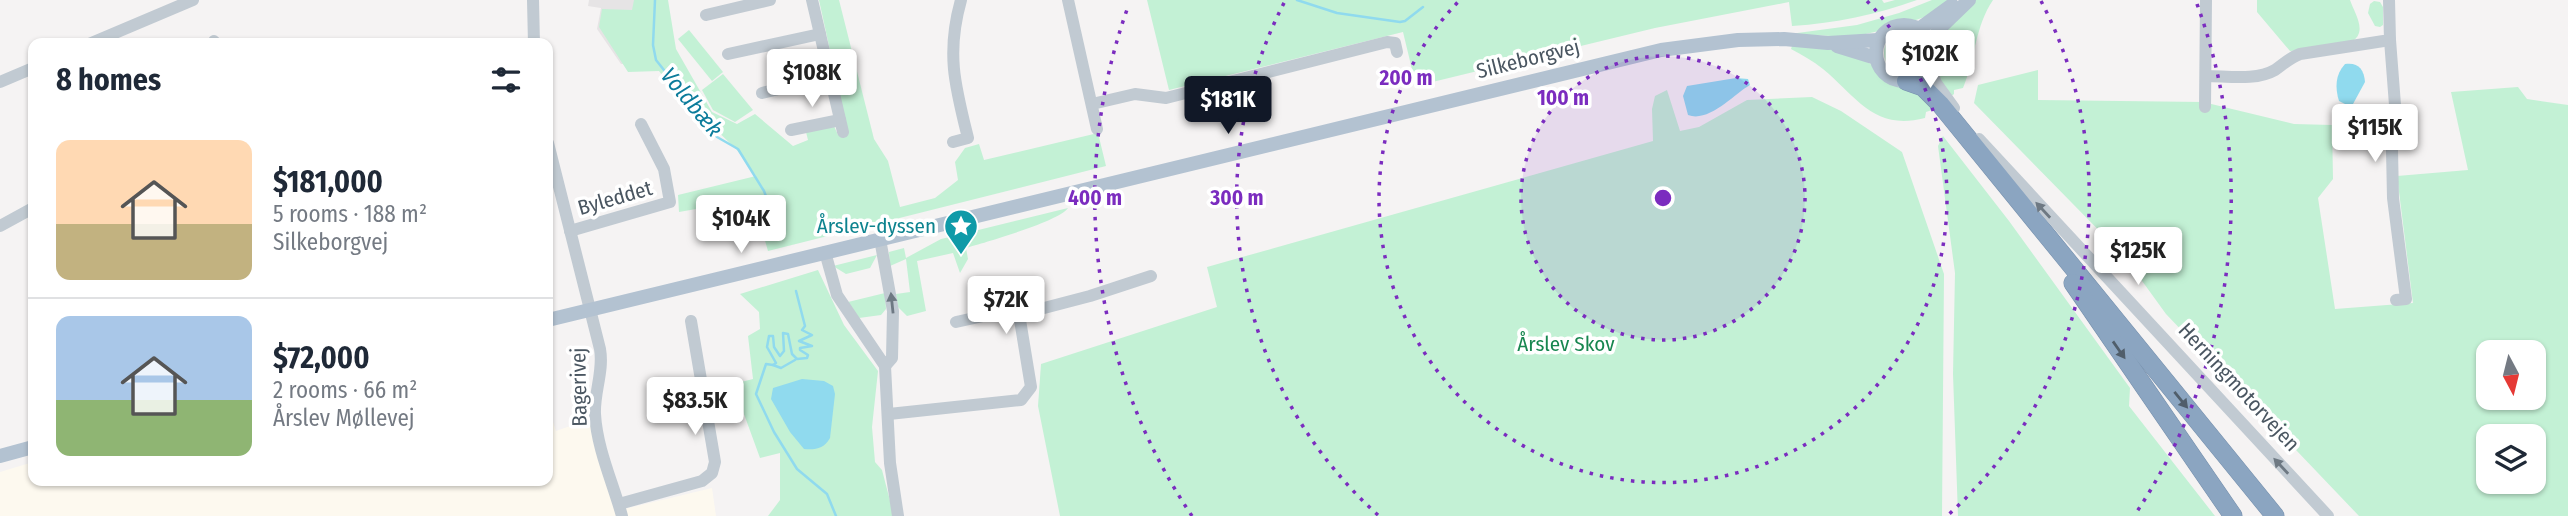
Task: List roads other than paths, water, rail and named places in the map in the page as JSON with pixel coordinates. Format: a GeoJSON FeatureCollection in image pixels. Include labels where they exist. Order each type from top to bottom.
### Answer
{"type":"FeatureCollection","features":[{"type":"Feature","properties":{"kind":"highway"},"geometry":{"type":"LineString","coordinates":[[1906,81],[1918,84],[1928,91],[2275,516]]}},
{"type":"Feature","properties":{"kind":"highway"},"geometry":{"type":"LineString","coordinates":[[1999,176],[2233,516]]}},
{"type":"Feature","properties":{"kind":"main road"},"geometry":{"type":"LineString","coordinates":[[1919,29],[1959,0]]}},
{"type":"Feature","properties":{"kind":"main road"},"geometry":{"type":"LineString","coordinates":[[1930,42],[1941,27],[1969,0]]}},
{"type":"Feature","properties":{"kind":"main road"},"geometry":{"type":"LineString","coordinates":[[1896,26],[1919,29],[1930,42],[1932,54],[1929,65],[1920,76],[1906,81],[1886,75],[1876,58],[1878,40],[1896,26]]}},
{"type":"Feature","properties":{"kind":"main road","name":"Silkeborgvej"},"geometry":{"type":"LineString","coordinates":[[553,319],[1661,50],[1738,40],[1784,39],[1829,43],[1878,40]]}},
{"type":"Feature","properties":{"kind":"main road","name":"Silkeborgvej"},"geometry":{"type":"LineString","coordinates":[[1829,43],[1876,58]]}},
{"type":"Feature","properties":{"kind":"main road"},"geometry":{"type":"LineString","coordinates":[[0,456],[28,448]]}},
{"type":"Feature","properties":{"kind":"street"},"geometry":{"type":"LineString","coordinates":[[103,38],[193,0]]}},
{"type":"Feature","properties":{"kind":"street"},"geometry":{"type":"LineString","coordinates":[[533,0],[534,38]]}},
{"type":"Feature","properties":{"kind":"street"},"geometry":{"type":"LineString","coordinates":[[706,15],[770,0]]}},
{"type":"Feature","properties":{"kind":"street"},"geometry":{"type":"LineString","coordinates":[[792,130],[841,126],[812,0]]}},
{"type":"Feature","properties":{"kind":"street"},"geometry":{"type":"LineString","coordinates":[[953,142],[968,138],[954,79],[952,44],[961,0]]}},
{"type":"Feature","properties":{"kind":"street"},"geometry":{"type":"LineString","coordinates":[[1068,0],[1097,129]]}},
{"type":"Feature","properties":{"kind":"street"},"geometry":{"type":"LineString","coordinates":[[2205,107],[2206,0]]}},
{"type":"Feature","properties":{"kind":"street"},"geometry":{"type":"LineString","coordinates":[[2389,0],[2396,105],[2392,150],[2393,198],[2406,299],[2396,300]]}},
{"type":"Feature","properties":{"kind":"street"},"geometry":{"type":"LineString","coordinates":[[728,54],[820,34]]}},
{"type":"Feature","properties":{"kind":"street"},"geometry":{"type":"LineString","coordinates":[[2206,76],[2255,76],[2276,69],[2288,59],[2300,54],[2390,40]]}},
{"type":"Feature","properties":{"kind":"street"},"geometry":{"type":"LineString","coordinates":[[1092,104],[1135,94],[1166,98],[1387,42],[1395,43],[1397,52]]}},
{"type":"Feature","properties":{"kind":"street","name":"Herningmotorvejen"},"geometry":{"type":"LineString","coordinates":[[1929,65],[1941,91],[1999,162],[2328,516]]}},
{"type":"Feature","properties":{"kind":"street"},"geometry":{"type":"LineString","coordinates":[[0,82],[28,70]]}},
{"type":"Feature","properties":{"kind":"street"},"geometry":{"type":"LineString","coordinates":[[762,93],[829,77]]}},
{"type":"Feature","properties":{"kind":"street","name":"Byleddet"},"geometry":{"type":"LineString","coordinates":[[570,231],[670,202],[664,169],[641,124]]}},
{"type":"Feature","properties":{"kind":"street","name":"Byleddet"},"geometry":{"type":"LineString","coordinates":[[553,163],[590,310]]}},
{"type":"Feature","properties":{"kind":"street"},"geometry":{"type":"LineString","coordinates":[[0,226],[28,211]]}},
{"type":"Feature","properties":{"kind":"street"},"geometry":{"type":"LineString","coordinates":[[880,239],[893,311],[892,358],[885,366]]}},
{"type":"Feature","properties":{"kind":"street"},"geometry":{"type":"LineString","coordinates":[[825,252],[837,295],[885,366],[890,463],[898,516]]}},
{"type":"Feature","properties":{"kind":"street"},"geometry":{"type":"LineString","coordinates":[[1020,320],[1025,313],[1151,276]]}},
{"type":"Feature","properties":{"kind":"street"},"geometry":{"type":"LineString","coordinates":[[889,414],[1021,400],[1031,387],[1020,320],[1015,309],[957,322]]}},
{"type":"Feature","properties":{"kind":"street","name":"Bagerivej"},"geometry":{"type":"LineString","coordinates":[[590,310],[602,363],[595,413],[598,434],[620,510]]}},
{"type":"Feature","properties":{"kind":"street"},"geometry":{"type":"LineString","coordinates":[[620,510],[702,481],[708,478],[715,468],[691,321]]}},
{"type":"Feature","properties":{"kind":"water"},"geometry":{"type":"Polygon","coordinates":[[[2345,64],[2359,67],[2365,82],[2353,104],[2347,105],[2339,101],[2337,86],[2339,73],[2345,64]]]}},
{"type":"Feature","properties":{"kind":"water"},"geometry":{"type":"Polygon","coordinates":[[[1736,78],[1748,79],[1750,85],[1713,111],[1704,115],[1688,115],[1683,96],[1687,86],[1736,78]]]}},
{"type":"Feature","properties":{"kind":"water"},"geometry":{"type":"Polygon","coordinates":[[[802,379],[824,381],[833,386],[835,394],[830,438],[822,447],[815,449],[804,449],[790,432],[771,399],[773,388],[802,379]]]}},
{"type":"Feature","properties":{"kind":"waterway","name":"Voldbæk"},"geometry":{"type":"LineString","coordinates":[[655,0],[653,45],[656,60],[717,137],[738,149],[764,191],[779,231]]}},
{"type":"Feature","properties":{"kind":"waterway"},"geometry":{"type":"LineString","coordinates":[[1297,0],[1337,13],[1400,22],[1423,7]]}},
{"type":"Feature","properties":{"kind":"waterway","name":"Voldbæk"},"geometry":{"type":"LineString","coordinates":[[796,291],[805,326],[802,330],[812,335],[799,341],[812,346],[800,348],[808,355],[807,358],[797,359],[792,354],[788,334],[783,333],[784,351],[780,356],[774,347],[773,336],[769,336],[767,347],[776,363],[766,364],[756,394],[774,432],[797,469],[827,494],[836,516]]}},
{"type":"Feature","properties":{"kind":"waterway"},"geometry":{"type":"LineString","coordinates":[[773,365],[781,368],[795,360]]}},
{"type":"Feature","properties":{"kind":"place","name":"Årslev-dyssen"},"geometry":{"type":"Point","coordinates":[961,256]}},
{"type":"Feature","properties":{"kind":"park label","name":"Årslev Skov"},"geometry":{"type":"Point","coordinates":[1566,344]}}]}
